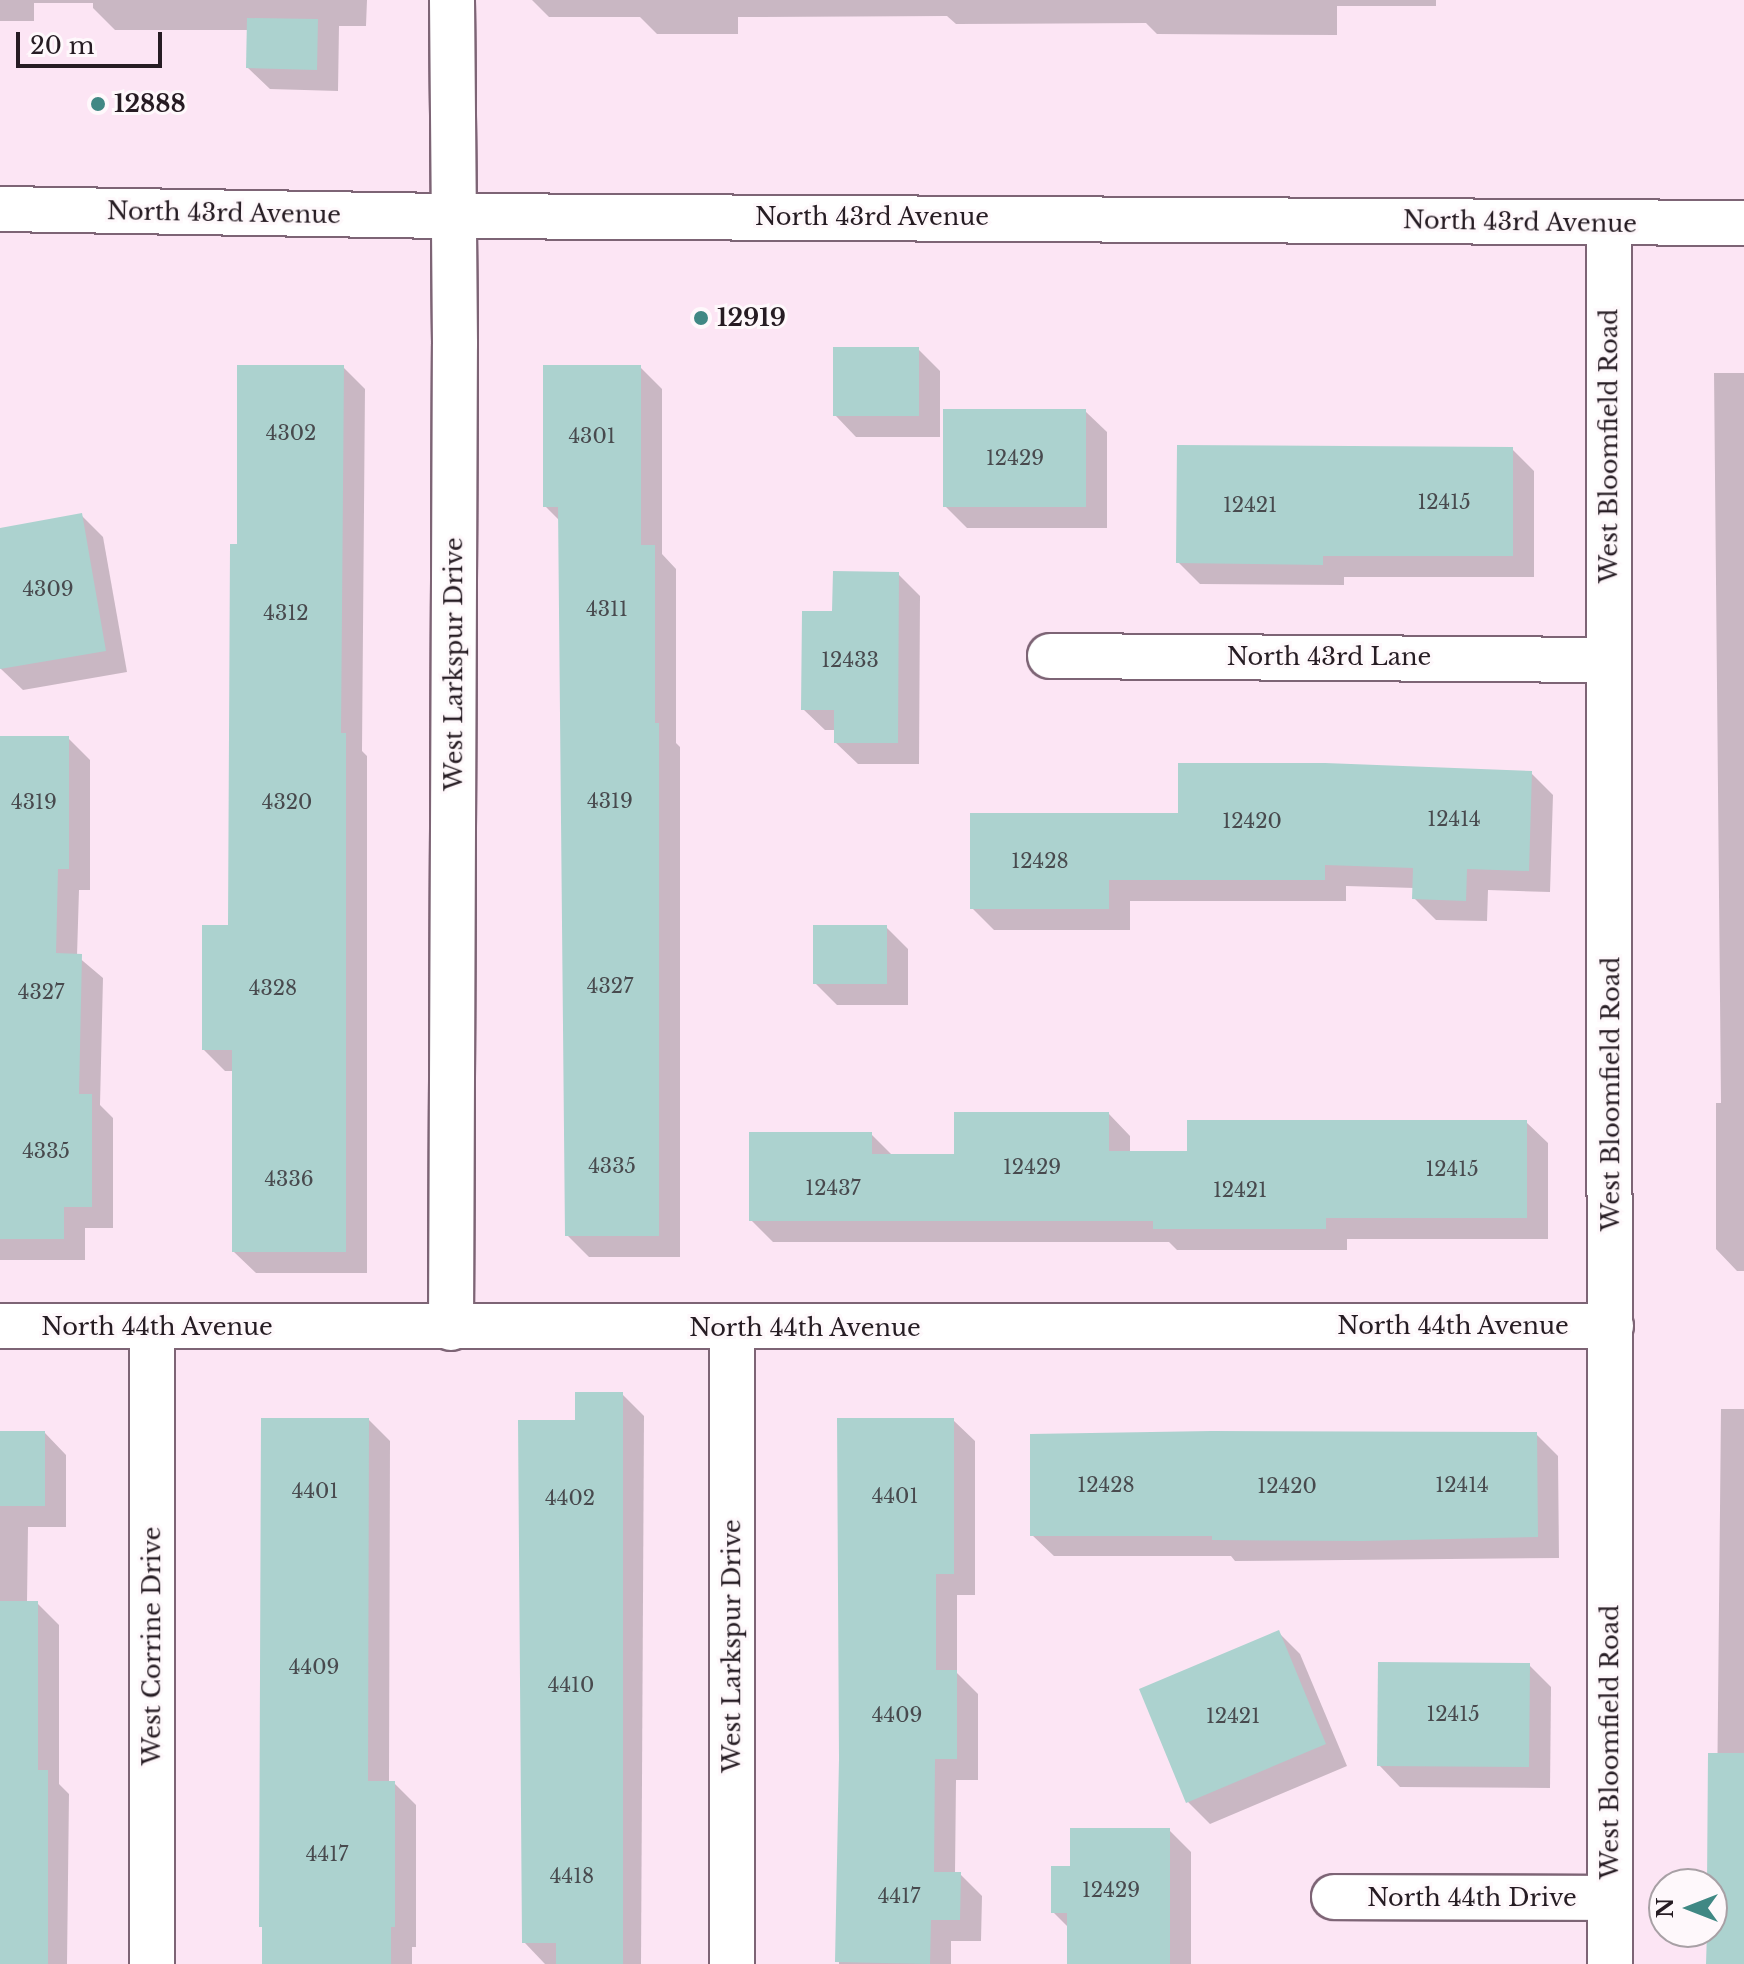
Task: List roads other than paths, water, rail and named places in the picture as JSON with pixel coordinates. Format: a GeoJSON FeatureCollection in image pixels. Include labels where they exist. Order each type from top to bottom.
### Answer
{"type":"FeatureCollection","features":[{"type":"Feature","properties":{"kind":"street","name":"West Larkspur Drive"},"geometry":{"type":"LineString","coordinates":[[451,1328],[452,0]]}},
{"type":"Feature","properties":{"kind":"street","name":"North 43rd Avenue"},"geometry":{"type":"LineString","coordinates":[[0,209],[454,216],[1744,223]]}},
{"type":"Feature","properties":{"kind":"street","name":"West Bloomfield Road"},"geometry":{"type":"LineString","coordinates":[[1609,224],[1610,1964]]}},
{"type":"Feature","properties":{"kind":"street","name":"North 43rd Lane"},"geometry":{"type":"LineString","coordinates":[[1050,656],[1609,660]]}},
{"type":"Feature","properties":{"kind":"street","name":"North 44th Avenue"},"geometry":{"type":"LineString","coordinates":[[0,1326],[732,1329],[1611,1326]]}},
{"type":"Feature","properties":{"kind":"street","name":"West Corrine Drive"},"geometry":{"type":"LineString","coordinates":[[152,1328],[152,1964]]}},
{"type":"Feature","properties":{"kind":"street","name":"West Larkspur Drive"},"geometry":{"type":"LineString","coordinates":[[732,1329],[732,1964]]}},
{"type":"Feature","properties":{"kind":"street","name":"North 44th Drive"},"geometry":{"type":"LineString","coordinates":[[1334,1897],[1610,1898]]}},
{"type":"Feature","properties":{"kind":"place","name":"12888"},"geometry":{"type":"Point","coordinates":[98,104]}},
{"type":"Feature","properties":{"kind":"place","name":"12919"},"geometry":{"type":"Point","coordinates":[701,318]}}]}
